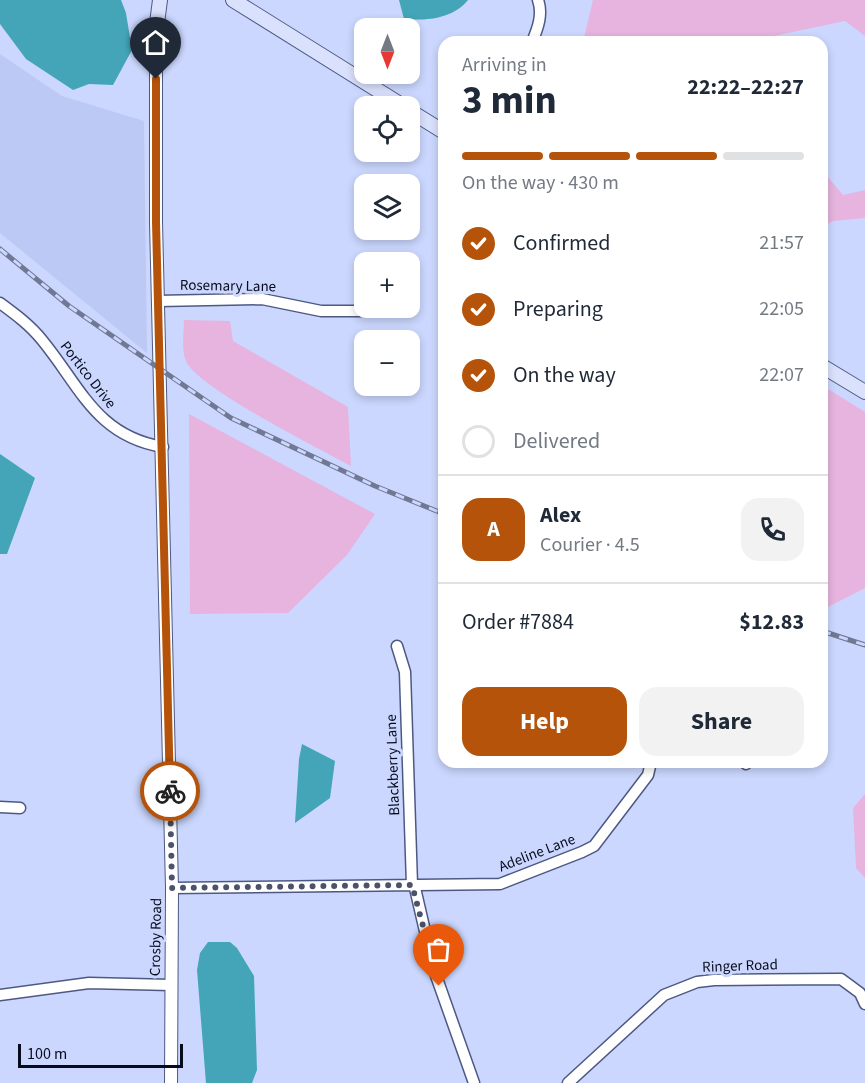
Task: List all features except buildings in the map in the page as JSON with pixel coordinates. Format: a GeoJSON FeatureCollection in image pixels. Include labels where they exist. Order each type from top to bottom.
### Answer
{"type":"FeatureCollection","features":[{"type":"Feature","properties":{"kind":"main road"},"geometry":{"type":"LineString","coordinates":[[156,31],[160,0]]}},
{"type":"Feature","properties":{"kind":"main road"},"geometry":{"type":"LineString","coordinates":[[233,0],[387,96]]}},
{"type":"Feature","properties":{"kind":"main road"},"geometry":{"type":"LineString","coordinates":[[420,117],[438,128]]}},
{"type":"Feature","properties":{"kind":"main road"},"geometry":{"type":"LineString","coordinates":[[828,370],[865,392]]}},
{"type":"Feature","properties":{"kind":"street","name":"Crosby Road"},"geometry":{"type":"LineString","coordinates":[[155,0],[158,301],[172,888],[171,1083]]}},
{"type":"Feature","properties":{"kind":"street"},"geometry":{"type":"LineString","coordinates":[[534,36],[541,9],[538,0]]}},
{"type":"Feature","properties":{"kind":"street","name":"Rosemary Lane"},"geometry":{"type":"LineString","coordinates":[[158,301],[262,299],[321,311],[354,311]]}},
{"type":"Feature","properties":{"kind":"street","name":"Portico Drive"},"geometry":{"type":"LineString","coordinates":[[0,303],[32,328],[96,413],[110,426],[136,440],[163,447]]}},
{"type":"Feature","properties":{"kind":"street","name":"Blackberry Lane"},"geometry":{"type":"LineString","coordinates":[[397,646],[405,672],[412,885],[437,980],[474,1083]]}},
{"type":"Feature","properties":{"kind":"street","name":"Adeline Lane"},"geometry":{"type":"LineString","coordinates":[[172,888],[500,884],[594,846],[648,775],[650,768]]}},
{"type":"Feature","properties":{"kind":"street"},"geometry":{"type":"LineString","coordinates":[[0,807],[20,808]]}},
{"type":"Feature","properties":{"kind":"street","name":"Ringer Road"},"geometry":{"type":"LineString","coordinates":[[568,1083],[664,995],[697,982],[841,979],[860,993],[865,1004]]}},
{"type":"Feature","properties":{"kind":"street"},"geometry":{"type":"LineString","coordinates":[[0,995],[88,983],[171,985]]}},
{"type":"Feature","properties":{"kind":"shaded area"},"geometry":{"type":"Polygon","coordinates":[[[0,0],[121,0],[126,13],[132,50],[113,85],[89,84],[73,90],[26,59],[0,24],[0,0]]]}},
{"type":"Feature","properties":{"kind":"shaded area"},"geometry":{"type":"Polygon","coordinates":[[[399,0],[468,0],[447,15],[421,20],[420,18],[404,18],[399,0]]]}},
{"type":"Feature","properties":{"kind":"shaded area"},"geometry":{"type":"Polygon","coordinates":[[[593,0],[865,0],[865,36],[845,21],[774,36],[584,36],[593,0]]]}},
{"type":"Feature","properties":{"kind":"shaded area"},"geometry":{"type":"Polygon","coordinates":[[[0,54],[62,96],[144,121],[147,353],[0,233],[0,54]]]}},
{"type":"Feature","properties":{"kind":"shaded area"},"geometry":{"type":"Polygon","coordinates":[[[828,177],[843,195],[865,190],[865,218],[833,221],[828,224],[828,177]]]}},
{"type":"Feature","properties":{"kind":"shaded area"},"geometry":{"type":"Polygon","coordinates":[[[184,320],[230,321],[233,341],[348,407],[351,466],[234,401],[195,372],[184,357],[184,320]]]}},
{"type":"Feature","properties":{"kind":"shaded area"},"geometry":{"type":"Polygon","coordinates":[[[828,389],[865,412],[865,588],[828,607],[828,389]]]}},
{"type":"Feature","properties":{"kind":"shaded area"},"geometry":{"type":"Polygon","coordinates":[[[189,414],[375,514],[347,555],[288,613],[190,614],[189,414]]]}},
{"type":"Feature","properties":{"kind":"shaded area"},"geometry":{"type":"Polygon","coordinates":[[[0,454],[35,478],[7,554],[0,554],[0,454]]]}},
{"type":"Feature","properties":{"kind":"shaded area"},"geometry":{"type":"Polygon","coordinates":[[[302,744],[335,761],[330,798],[295,823],[299,759],[302,744]]]}},
{"type":"Feature","properties":{"kind":"shaded area"},"geometry":{"type":"Polygon","coordinates":[[[865,794],[865,878],[856,868],[853,808],[865,794]]]}},
{"type":"Feature","properties":{"kind":"shaded area"},"geometry":{"type":"Polygon","coordinates":[[[208,942],[230,942],[237,948],[254,976],[257,1070],[252,1083],[206,1083],[197,970],[200,953],[208,942]]]}},
{"type":"Feature","properties":{"kind":"railway"},"geometry":{"type":"LineString","coordinates":[[0,249],[69,306],[231,418],[375,486],[438,512]]}},
{"type":"Feature","properties":{"kind":"railway"},"geometry":{"type":"LineString","coordinates":[[828,633],[865,645]]}},
{"type":"Feature","properties":{"kind":"way so far"},"geometry":{"type":"LineString","coordinates":[[170,791],[172,888],[412,885],[415,888],[439,986]]}},
{"type":"Feature","properties":{"kind":"route"},"geometry":{"type":"LineString","coordinates":[[156,79],[156,222],[170,791]]}}]}
